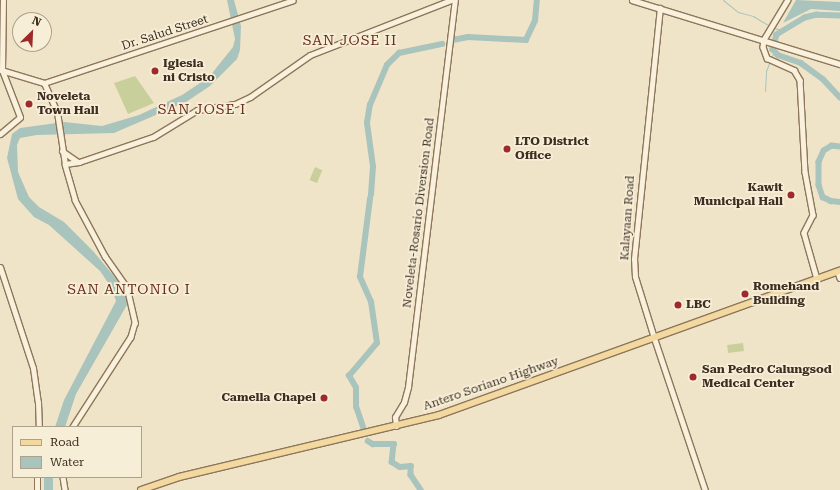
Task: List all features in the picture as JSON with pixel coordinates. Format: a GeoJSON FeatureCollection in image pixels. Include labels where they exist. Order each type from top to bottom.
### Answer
{"type":"FeatureCollection","features":[{"type":"Feature","properties":{"kind":"main road"},"geometry":{"type":"LineString","coordinates":[[0,134],[20,117],[1,70],[3,0]]}},
{"type":"Feature","properties":{"kind":"main road","name":"Dr. Salud Street"},"geometry":{"type":"LineString","coordinates":[[44,83],[225,24],[293,0]]}},
{"type":"Feature","properties":{"kind":"main road"},"geometry":{"type":"LineString","coordinates":[[1,70],[44,83],[54,105],[59,122],[65,164],[79,162],[153,137],[197,110],[236,104],[310,55],[451,0]]}},
{"type":"Feature","properties":{"kind":"main road","name":"Noveleta-Rosario Diversion Road"},"geometry":{"type":"LineString","coordinates":[[396,426],[395,417],[404,402],[408,387],[455,0]]}},
{"type":"Feature","properties":{"kind":"main road"},"geometry":{"type":"LineString","coordinates":[[62,151],[79,162]]}},
{"type":"Feature","properties":{"kind":"main road"},"geometry":{"type":"LineString","coordinates":[[0,267],[33,368],[38,402],[39,426]]}},
{"type":"Feature","properties":{"kind":"main road","name":"Antero Soriano Highway"},"geometry":{"type":"LineString","coordinates":[[141,490],[179,477],[396,426],[468,405],[839,271]]}},
{"type":"Feature","properties":{"kind":"main road","name":"Kalayaan Road"},"geometry":{"type":"LineString","coordinates":[[654,338],[705,490]]}},
{"type":"Feature","properties":{"kind":"main road"},"geometry":{"type":"LineString","coordinates":[[37,478],[37,490]]}},
{"type":"Feature","properties":{"kind":"street"},"geometry":{"type":"LineString","coordinates":[[632,0],[840,64]]}},
{"type":"Feature","properties":{"kind":"street"},"geometry":{"type":"LineString","coordinates":[[788,0],[770,30],[764,52],[770,60],[794,70],[800,80],[805,172],[814,215],[804,233],[817,279]]}},
{"type":"Feature","properties":{"kind":"street","name":"Kalayaan Road"},"geometry":{"type":"LineString","coordinates":[[654,338],[635,277],[634,259],[660,8]]}},
{"type":"Feature","properties":{"kind":"street"},"geometry":{"type":"LineString","coordinates":[[65,164],[75,200],[105,256],[127,287],[135,323],[131,337],[74,426]]}},
{"type":"Feature","properties":{"kind":"street"},"geometry":{"type":"LineString","coordinates":[[839,271],[840,278]]}},
{"type":"Feature","properties":{"kind":"street"},"geometry":{"type":"LineString","coordinates":[[63,478],[65,490]]}},
{"type":"Feature","properties":{"kind":"green space"},"geometry":{"type":"Polygon","coordinates":[[[135,76],[154,103],[128,114],[114,83],[135,76]]]}},
{"type":"Feature","properties":{"kind":"green space"},"geometry":{"type":"Polygon","coordinates":[[[315,167],[322,170],[317,183],[310,180],[315,167]]]}},
{"type":"Feature","properties":{"kind":"green space"},"geometry":{"type":"Polygon","coordinates":[[[743,343],[744,351],[728,353],[727,345],[743,343]]]}},
{"type":"Feature","properties":{"kind":"water"},"geometry":{"type":"Polygon","coordinates":[[[227,0],[234,0],[241,26],[240,50],[237,59],[210,86],[186,102],[114,133],[37,135],[20,138],[17,145],[18,172],[29,197],[39,207],[64,222],[93,251],[118,281],[128,303],[76,394],[65,426],[55,426],[64,400],[116,301],[111,287],[100,271],[49,225],[34,217],[18,199],[7,158],[12,134],[20,128],[64,122],[102,126],[139,115],[182,95],[209,77],[233,47],[235,39],[227,0]]]}},
{"type":"Feature","properties":{"kind":"water"},"geometry":{"type":"Polygon","coordinates":[[[796,0],[840,2],[840,11],[811,9],[783,23],[796,0]]]}},
{"type":"Feature","properties":{"kind":"water"},"geometry":{"type":"Polygon","coordinates":[[[44,478],[53,478],[53,490],[44,490],[44,478]]]}},
{"type":"Feature","properties":{"kind":"waterway"},"geometry":{"type":"LineString","coordinates":[[453,40],[468,37],[526,40],[535,21],[537,0]]}},
{"type":"Feature","properties":{"kind":"waterway"},"geometry":{"type":"LineString","coordinates":[[723,0],[738,12],[753,16],[771,27]]}},
{"type":"Feature","properties":{"kind":"waterway"},"geometry":{"type":"LineString","coordinates":[[840,16],[817,15],[805,18],[777,35],[773,49],[778,55],[801,63],[823,79],[840,97]]}},
{"type":"Feature","properties":{"kind":"waterway"},"geometry":{"type":"LineString","coordinates":[[774,28],[783,30]]}},
{"type":"Feature","properties":{"kind":"waterway"},"geometry":{"type":"LineString","coordinates":[[371,195],[373,167],[367,123],[370,105],[387,65],[399,53],[442,44]]}},
{"type":"Feature","properties":{"kind":"waterway"},"geometry":{"type":"LineString","coordinates":[[771,58],[774,52]]}},
{"type":"Feature","properties":{"kind":"waterway"},"geometry":{"type":"LineString","coordinates":[[765,91],[766,71],[770,61]]}},
{"type":"Feature","properties":{"kind":"waterway"},"geometry":{"type":"LineString","coordinates":[[840,147],[832,146],[824,151],[819,162],[819,185],[823,197],[831,201],[840,202]]}},
{"type":"Feature","properties":{"kind":"waterway"},"geometry":{"type":"LineString","coordinates":[[363,427],[356,407],[356,388],[349,376],[377,343],[371,302],[360,277],[370,199]]}},
{"type":"Feature","properties":{"kind":"waterway"},"geometry":{"type":"LineString","coordinates":[[368,441],[373,444],[394,444],[392,462],[400,467],[411,466],[411,475],[421,490]]}},
{"type":"Feature","properties":{"kind":"place","name":"Iglesia ni Cristo"},"geometry":{"type":"Point","coordinates":[155,71]}},
{"type":"Feature","properties":{"kind":"place","name":"Noveleta Town Hall"},"geometry":{"type":"Point","coordinates":[29,104]}},
{"type":"Feature","properties":{"kind":"place","name":"LTO District Office"},"geometry":{"type":"Point","coordinates":[507,149]}},
{"type":"Feature","properties":{"kind":"place","name":"Kawit Municipal Hall"},"geometry":{"type":"Point","coordinates":[791,195]}},
{"type":"Feature","properties":{"kind":"place","name":"Romehand Building"},"geometry":{"type":"Point","coordinates":[745,294]}},
{"type":"Feature","properties":{"kind":"place","name":"LBC"},"geometry":{"type":"Point","coordinates":[678,305]}},
{"type":"Feature","properties":{"kind":"place","name":"San Pedro Calungsod Medical Center"},"geometry":{"type":"Point","coordinates":[693,377]}},
{"type":"Feature","properties":{"kind":"place","name":"Camella Chapel"},"geometry":{"type":"Point","coordinates":[324,398]}},
{"type":"Feature","properties":{"kind":"district","name":"SAN JOSE II"},"geometry":{"type":"Point","coordinates":[350,40]}},
{"type":"Feature","properties":{"kind":"district","name":"SAN JOSE I"},"geometry":{"type":"Point","coordinates":[202,109]}},
{"type":"Feature","properties":{"kind":"district","name":"SAN ANTONIO I"},"geometry":{"type":"Point","coordinates":[129,289]}}]}
